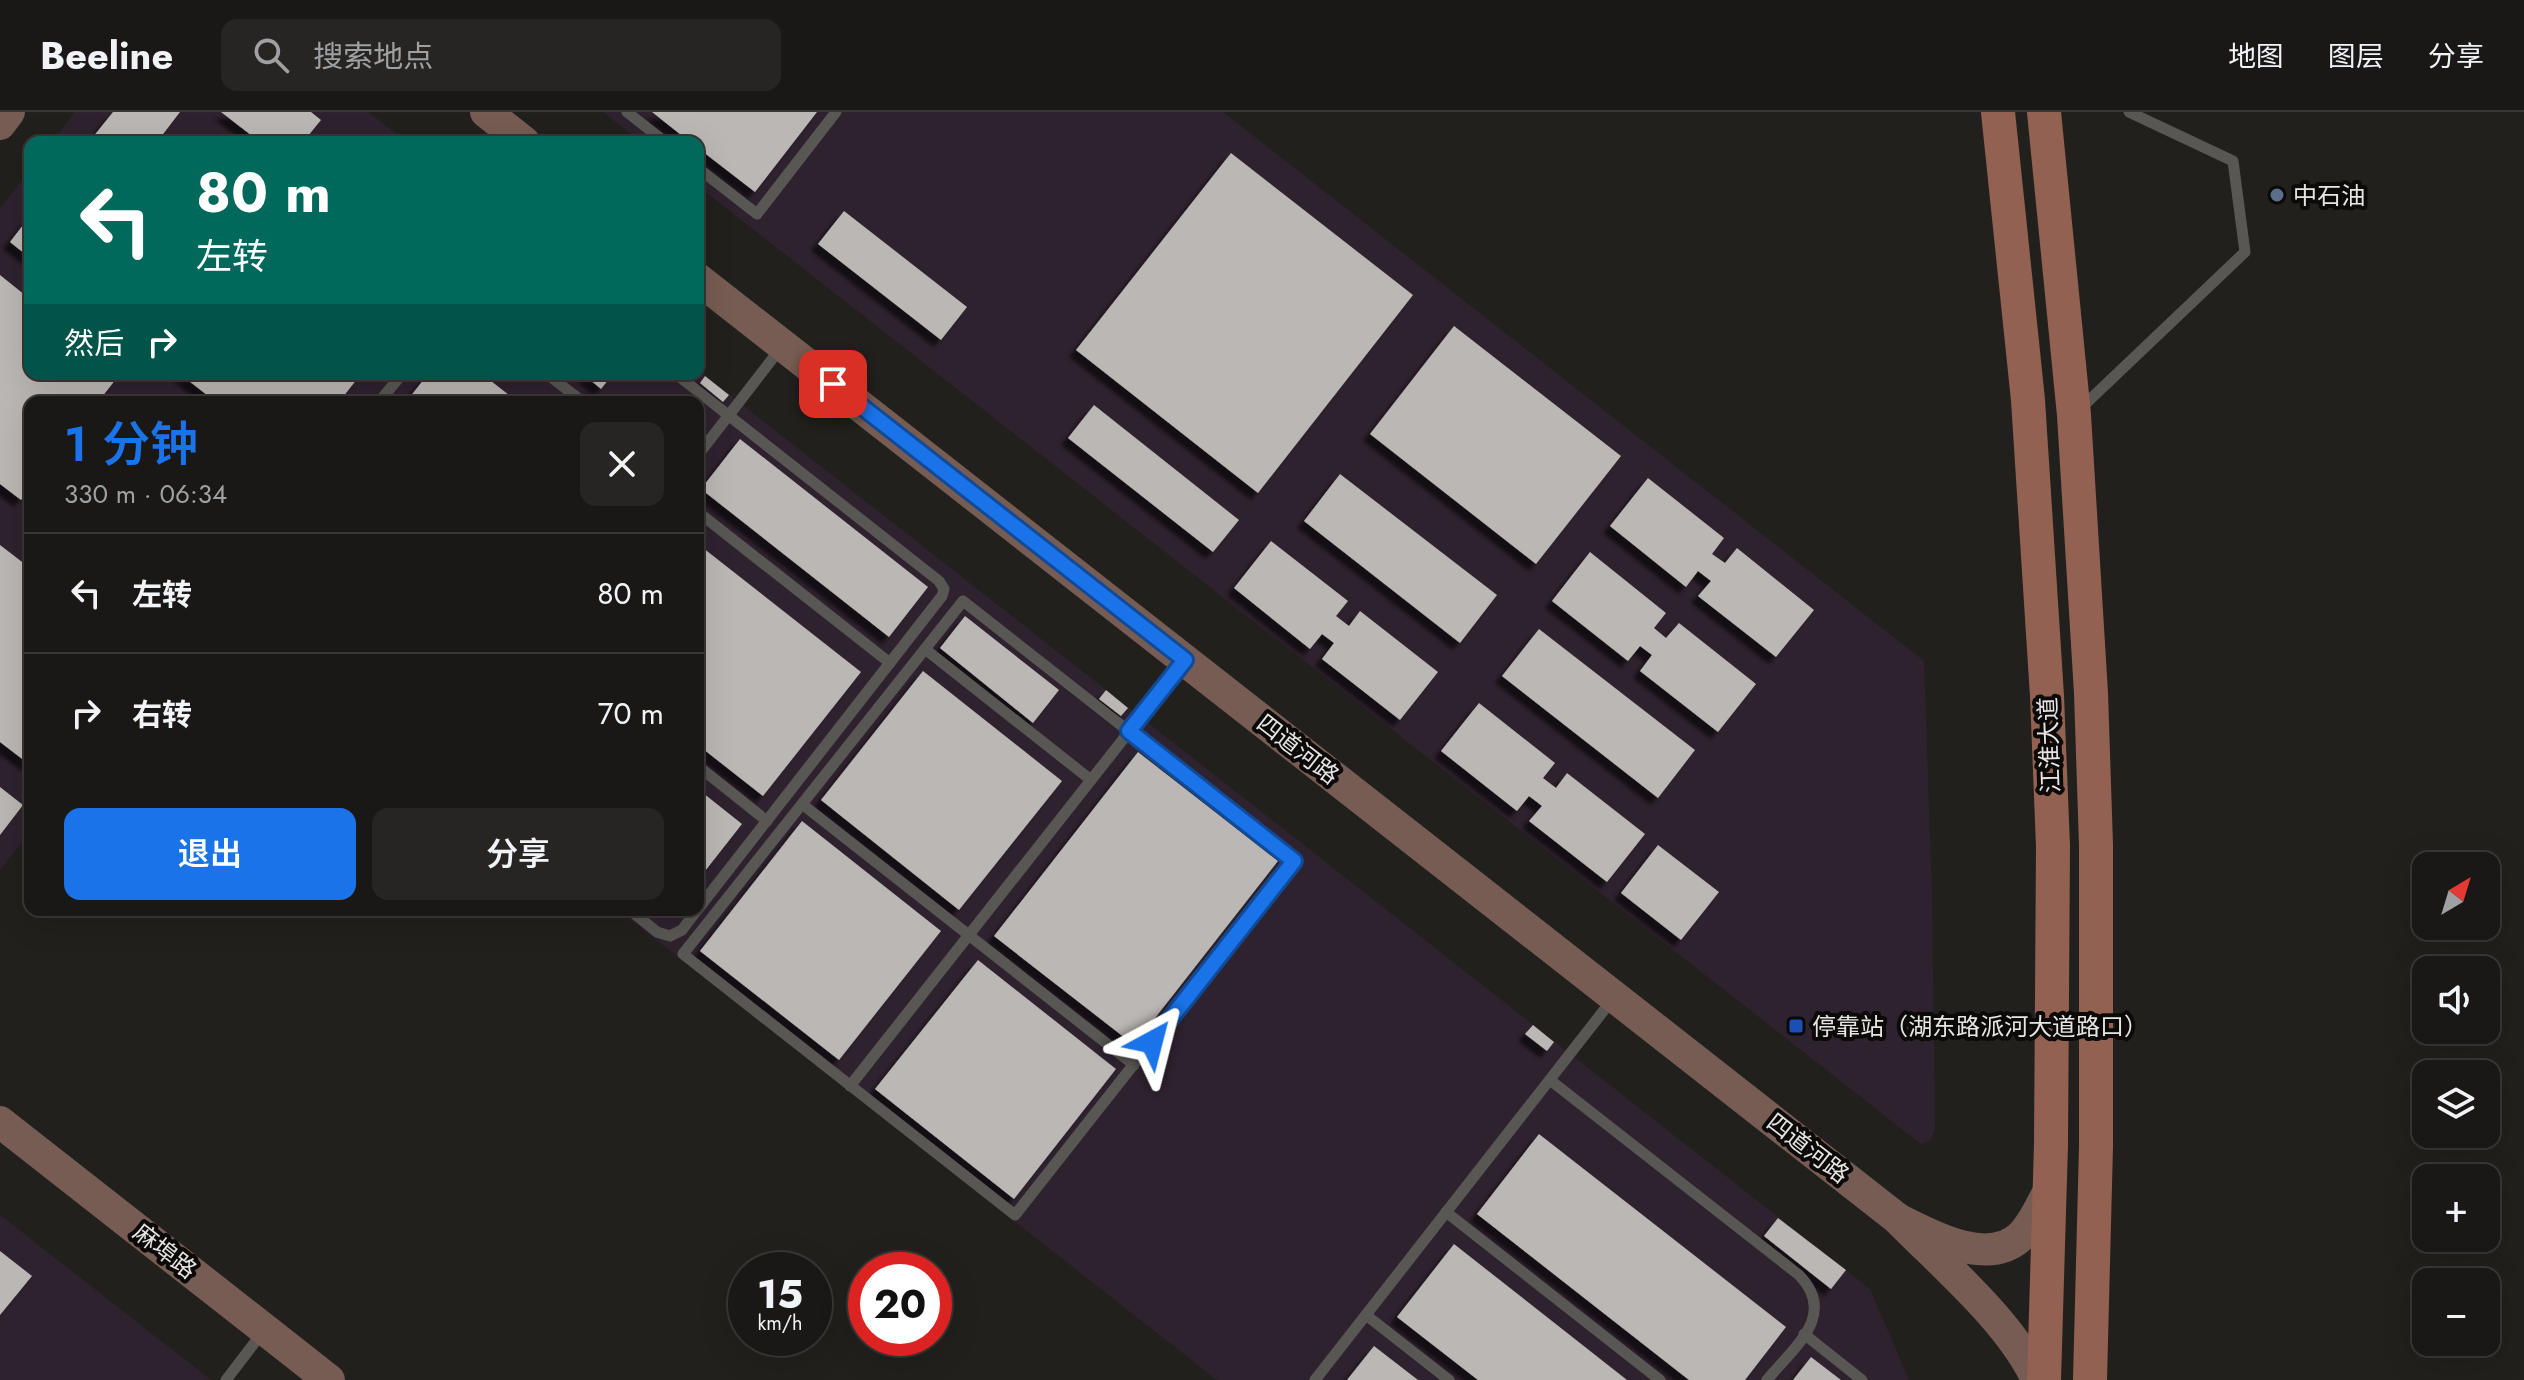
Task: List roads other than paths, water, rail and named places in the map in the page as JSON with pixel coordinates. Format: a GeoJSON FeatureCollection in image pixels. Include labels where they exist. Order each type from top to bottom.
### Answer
{"type":"FeatureCollection","features":[{"type":"Feature","properties":{"kind":"main road","name":"江淮大道"},"geometry":{"type":"LineString","coordinates":[[1998,112],[2028,400],[2047,696],[2053,846],[2050,1189],[2044,1380]]}},
{"type":"Feature","properties":{"kind":"main road","name":"江淮大道"},"geometry":{"type":"LineString","coordinates":[[2044,112],[2074,415],[2091,693],[2096,845],[2096,1146],[2090,1380]]}},
{"type":"Feature","properties":{"kind":"street"},"geometry":{"type":"LineString","coordinates":[[0,124],[9,112]]}},
{"type":"Feature","properties":{"kind":"street"},"geometry":{"type":"LineString","coordinates":[[486,112],[516,136]]}},
{"type":"Feature","properties":{"kind":"street","name":"四道河路"},"geometry":{"type":"LineString","coordinates":[[704,284],[1898,1219]]}},
{"type":"Feature","properties":{"kind":"street","name":"麻埠路"},"geometry":{"type":"LineString","coordinates":[[0,1122],[329,1380]]}},
{"type":"Feature","properties":{"kind":"street"},"geometry":{"type":"LineString","coordinates":[[1898,1219],[1946,1243],[1973,1249],[2000,1248],[2018,1239],[2032,1223],[2050,1189]]}},
{"type":"Feature","properties":{"kind":"street"},"geometry":{"type":"LineString","coordinates":[[1898,1219],[1999,1324],[2037,1380]]}},
{"type":"Feature","properties":{"kind":"lane"},"geometry":{"type":"LineString","coordinates":[[627,112],[657,136]]}},
{"type":"Feature","properties":{"kind":"lane"},"geometry":{"type":"LineString","coordinates":[[704,173],[757,214],[836,112]]}},
{"type":"Feature","properties":{"kind":"lane"},"geometry":{"type":"LineString","coordinates":[[2074,415],[2245,252],[2233,161],[2129,112]]}},
{"type":"Feature","properties":{"kind":"lane"},"geometry":{"type":"LineString","coordinates":[[704,447],[783,345]]}},
{"type":"Feature","properties":{"kind":"lane"},"geometry":{"type":"LineString","coordinates":[[384,396],[397,380]]}},
{"type":"Feature","properties":{"kind":"lane"},"geometry":{"type":"LineString","coordinates":[[555,380],[575,396]]}},
{"type":"Feature","properties":{"kind":"lane"},"geometry":{"type":"LineString","coordinates":[[683,380],[703,396]]}},
{"type":"Feature","properties":{"kind":"lane"},"geometry":{"type":"LineString","coordinates":[[704,397],[939,581],[944,589],[942,596],[704,902]]}},
{"type":"Feature","properties":{"kind":"lane"},"geometry":{"type":"LineString","coordinates":[[704,517],[890,663]]}},
{"type":"Feature","properties":{"kind":"lane"},"geometry":{"type":"LineString","coordinates":[[963,601],[1294,861],[1015,1215],[683,954],[925,649],[963,601]]}},
{"type":"Feature","properties":{"kind":"lane"},"geometry":{"type":"LineString","coordinates":[[925,649],[1091,780]]}},
{"type":"Feature","properties":{"kind":"lane"},"geometry":{"type":"LineString","coordinates":[[850,1086],[1185,660]]}},
{"type":"Feature","properties":{"kind":"lane"},"geometry":{"type":"LineString","coordinates":[[704,771],[767,821]]}},
{"type":"Feature","properties":{"kind":"lane"},"geometry":{"type":"LineString","coordinates":[[802,804],[1134,1065]]}},
{"type":"Feature","properties":{"kind":"lane"},"geometry":{"type":"LineString","coordinates":[[637,916],[657,932],[670,936],[682,930],[693,916]]}},
{"type":"Feature","properties":{"kind":"lane"},"geometry":{"type":"LineString","coordinates":[[1315,1380],[1614,996]]}},
{"type":"Feature","properties":{"kind":"lane"},"geometry":{"type":"LineString","coordinates":[[1550,1080],[1811,1287],[1816,1313],[1804,1334],[1767,1380]]}},
{"type":"Feature","properties":{"kind":"lane"},"geometry":{"type":"LineString","coordinates":[[1446,1212],[1660,1380]]}},
{"type":"Feature","properties":{"kind":"lane"},"geometry":{"type":"LineString","coordinates":[[1366,1315],[1449,1380]]}},
{"type":"Feature","properties":{"kind":"lane"},"geometry":{"type":"LineString","coordinates":[[226,1380],[265,1330]]}},
{"type":"Feature","properties":{"kind":"lane"},"geometry":{"type":"LineString","coordinates":[[1804,1334],[1862,1380]]}},
{"type":"Feature","properties":{"kind":"place","name":"中石油"},"geometry":{"type":"Point","coordinates":[2277,195]}},
{"type":"Feature","properties":{"kind":"place","name":"停靠站（湖东路派河大道路口）"},"geometry":{"type":"Point","coordinates":[1796,1026]}}]}
